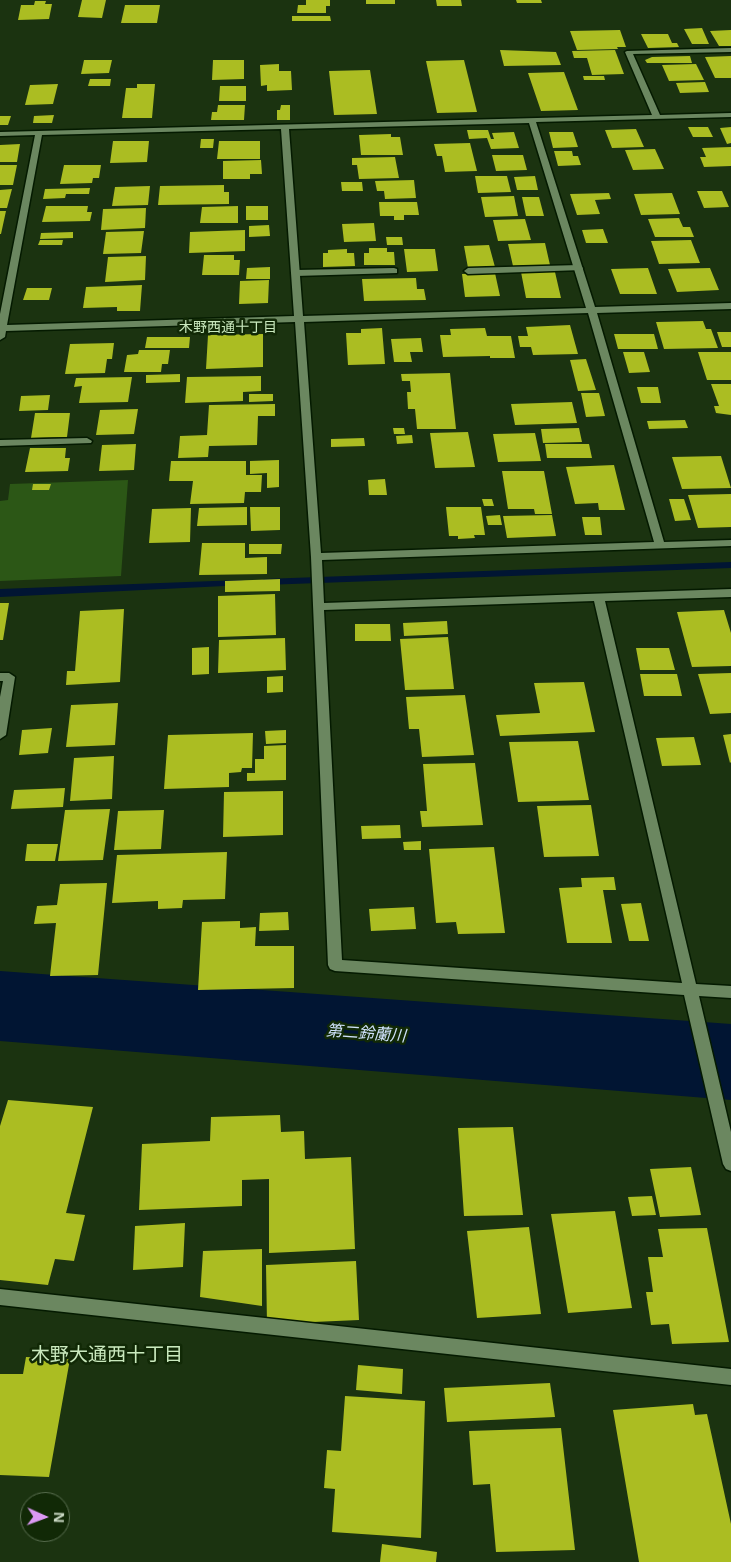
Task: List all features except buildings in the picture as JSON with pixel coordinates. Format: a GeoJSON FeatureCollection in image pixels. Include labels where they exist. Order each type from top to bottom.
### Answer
{"type":"FeatureCollection","features":[{"type":"Feature","properties":{"kind":"street"},"geometry":{"type":"LineString","coordinates":[[657,117],[630,52],[731,50]]}},
{"type":"Feature","properties":{"kind":"street"},"geometry":{"type":"LineString","coordinates":[[0,134],[731,114]]}},
{"type":"Feature","properties":{"kind":"street"},"geometry":{"type":"LineString","coordinates":[[532,120],[592,311],[660,545]]}},
{"type":"Feature","properties":{"kind":"street"},"geometry":{"type":"LineString","coordinates":[[285,127],[316,557],[335,965],[731,992]]}},
{"type":"Feature","properties":{"kind":"street"},"geometry":{"type":"LineString","coordinates":[[39,133],[0,331],[731,306]]}},
{"type":"Feature","properties":{"kind":"street"},"geometry":{"type":"LineString","coordinates":[[468,271],[578,268]]}},
{"type":"Feature","properties":{"kind":"street"},"geometry":{"type":"LineString","coordinates":[[296,273],[394,271]]}},
{"type":"Feature","properties":{"kind":"street"},"geometry":{"type":"LineString","coordinates":[[0,443],[87,441]]}},
{"type":"Feature","properties":{"kind":"street"},"geometry":{"type":"LineString","coordinates":[[316,557],[731,543]]}},
{"type":"Feature","properties":{"kind":"street"},"geometry":{"type":"LineString","coordinates":[[317,607],[731,593]]}},
{"type":"Feature","properties":{"kind":"street"},"geometry":{"type":"LineString","coordinates":[[599,598],[731,1164]]}},
{"type":"Feature","properties":{"kind":"street"},"geometry":{"type":"LineString","coordinates":[[0,677],[8,676],[0,735]]}},
{"type":"Feature","properties":{"kind":"street"},"geometry":{"type":"LineString","coordinates":[[0,1297],[731,1378]]}},
{"type":"Feature","properties":{"kind":"green space"},"geometry":{"type":"Polygon","coordinates":[[[128,480],[121,576],[0,581],[0,501],[8,500],[10,484],[128,480]]]}},
{"type":"Feature","properties":{"kind":"waterway"},"geometry":{"type":"LineString","coordinates":[[264,582],[731,565]]}},
{"type":"Feature","properties":{"kind":"waterway"},"geometry":{"type":"LineString","coordinates":[[0,593],[241,583]]}},
{"type":"Feature","properties":{"kind":"waterway","name":"第二鈴蘭川"},"geometry":{"type":"LineString","coordinates":[[0,1006],[731,1062]]}},
{"type":"Feature","properties":{"kind":"district","name":"木野西通十丁目"},"geometry":{"type":"Point","coordinates":[228,328]}},
{"type":"Feature","properties":{"kind":"district","name":"木野大通西十丁目"},"geometry":{"type":"Point","coordinates":[107,1356]}}]}
